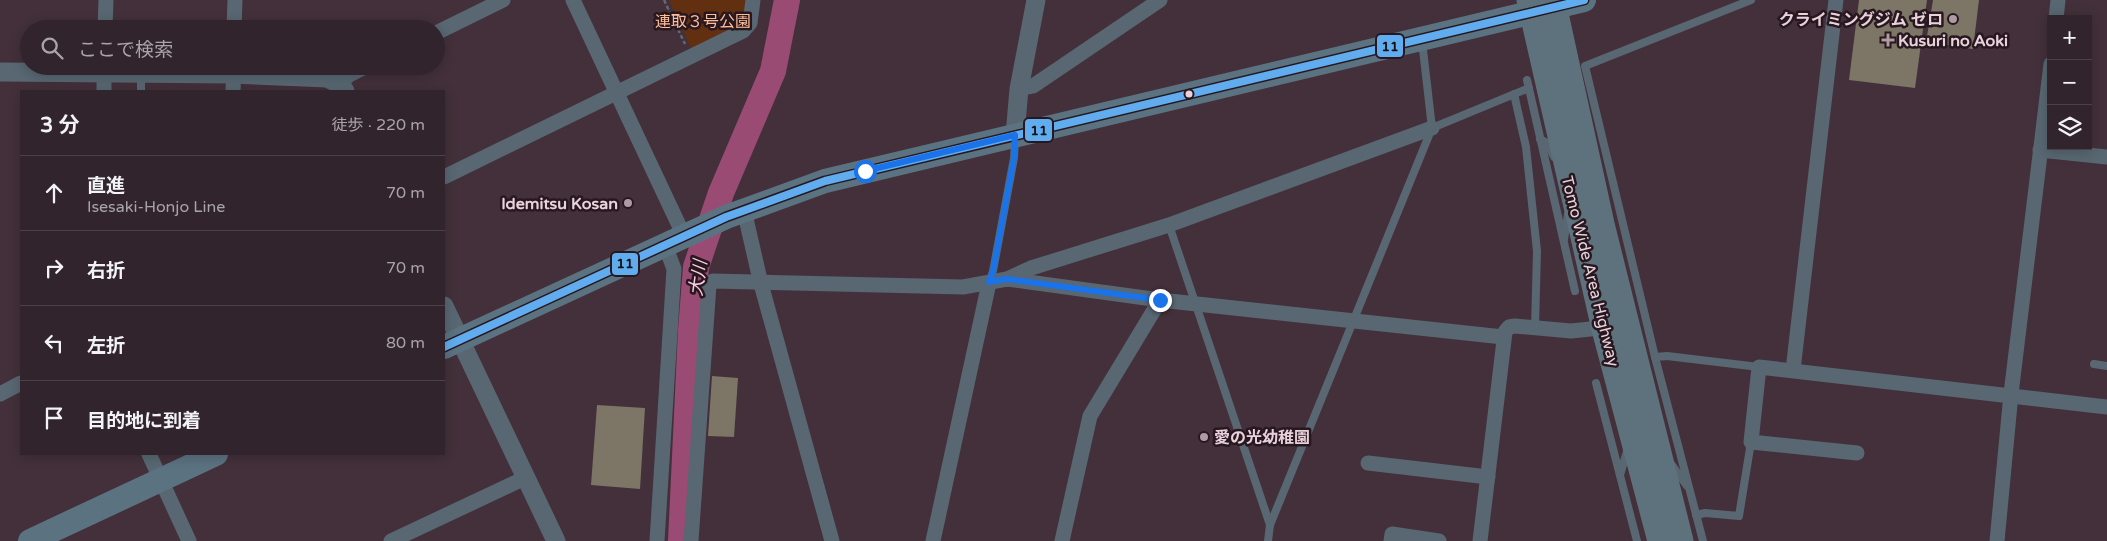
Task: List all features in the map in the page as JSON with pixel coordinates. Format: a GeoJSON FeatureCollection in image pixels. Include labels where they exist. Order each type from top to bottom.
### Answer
{"type":"FeatureCollection","features":[{"type":"Feature","properties":{"kind":"highway","name":"Tomo Wide Area Highway"},"geometry":{"type":"LineString","coordinates":[[1542,5],[1594,139],[1608,230],[1615,326],[1631,437],[1660,541]]}},
{"type":"Feature","properties":{"kind":"highway","name":"Tomo Wide Area Highway"},"geometry":{"type":"LineString","coordinates":[[1542,5],[1564,163],[1574,202],[1658,452],[1681,541]]}},
{"type":"Feature","properties":{"kind":"main road"},"geometry":{"type":"LineString","coordinates":[[452,344],[735,213],[825,181],[1421,39],[1542,5],[1584,0]]}},
{"type":"Feature","properties":{"kind":"main road"},"geometry":{"type":"LineString","coordinates":[[30,541],[214,455]]}},
{"type":"Feature","properties":{"kind":"street"},"geometry":{"type":"LineString","coordinates":[[105,20],[106,0]]}},
{"type":"Feature","properties":{"kind":"street"},"geometry":{"type":"LineString","coordinates":[[234,20],[235,0]]}},
{"type":"Feature","properties":{"kind":"street"},"geometry":{"type":"LineString","coordinates":[[445,28],[503,0]]}},
{"type":"Feature","properties":{"kind":"street"},"geometry":{"type":"LineString","coordinates":[[573,0],[616,92],[679,239],[674,269],[657,541]]}},
{"type":"Feature","properties":{"kind":"street"},"geometry":{"type":"LineString","coordinates":[[445,177],[742,31],[750,23],[753,0]]}},
{"type":"Feature","properties":{"kind":"street"},"geometry":{"type":"LineString","coordinates":[[1015,135],[1019,90],[1036,0]]}},
{"type":"Feature","properties":{"kind":"street"},"geometry":{"type":"LineString","coordinates":[[1019,90],[1033,86],[1160,0]]}},
{"type":"Feature","properties":{"kind":"street"},"geometry":{"type":"LineString","coordinates":[[1793,370],[1836,0]]}},
{"type":"Feature","properties":{"kind":"street"},"geometry":{"type":"LineString","coordinates":[[2056,15],[2058,0]]}},
{"type":"Feature","properties":{"kind":"street"},"geometry":{"type":"LineString","coordinates":[[0,72],[20,71]]}},
{"type":"Feature","properties":{"kind":"street"},"geometry":{"type":"LineString","coordinates":[[104,75],[104,90]]}},
{"type":"Feature","properties":{"kind":"street"},"geometry":{"type":"LineString","coordinates":[[121,75],[141,82],[233,77],[327,78],[342,88],[350,75]]}},
{"type":"Feature","properties":{"kind":"street"},"geometry":{"type":"LineString","coordinates":[[1997,541],[2010,394],[2047,95]]}},
{"type":"Feature","properties":{"kind":"street"},"geometry":{"type":"LineString","coordinates":[[691,541],[709,285],[713,281],[761,284],[963,287],[1007,279],[1031,268],[1169,225],[1432,128]]}},
{"type":"Feature","properties":{"kind":"street"},"geometry":{"type":"LineString","coordinates":[[2040,150],[2107,157]]}},
{"type":"Feature","properties":{"kind":"street"},"geometry":{"type":"LineString","coordinates":[[735,213],[761,284],[832,541]]}},
{"type":"Feature","properties":{"kind":"street"},"geometry":{"type":"LineString","coordinates":[[1007,279],[1160,300],[1504,337]]}},
{"type":"Feature","properties":{"kind":"street"},"geometry":{"type":"LineString","coordinates":[[933,541],[989,282]]}},
{"type":"Feature","properties":{"kind":"street"},"geometry":{"type":"LineString","coordinates":[[1062,541],[1090,416],[1160,300]]}},
{"type":"Feature","properties":{"kind":"street"},"geometry":{"type":"LineString","coordinates":[[445,311],[452,344],[525,478],[556,541]]}},
{"type":"Feature","properties":{"kind":"street"},"geometry":{"type":"LineString","coordinates":[[1480,541],[1504,337],[1509,327],[1571,332],[1615,326]]}},
{"type":"Feature","properties":{"kind":"street"},"geometry":{"type":"LineString","coordinates":[[1857,453],[1751,442],[1759,367],[2010,394],[2107,407]]}},
{"type":"Feature","properties":{"kind":"street"},"geometry":{"type":"LineString","coordinates":[[0,394],[20,384]]}},
{"type":"Feature","properties":{"kind":"street"},"geometry":{"type":"LineString","coordinates":[[149,455],[189,541]]}},
{"type":"Feature","properties":{"kind":"street"},"geometry":{"type":"LineString","coordinates":[[1368,463],[1488,477]]}},
{"type":"Feature","properties":{"kind":"street"},"geometry":{"type":"LineString","coordinates":[[391,541],[525,478]]}},
{"type":"Feature","properties":{"kind":"street"},"geometry":{"type":"LineString","coordinates":[[1391,541],[1392,534],[1439,541]]}},
{"type":"Feature","properties":{"kind":"lane"},"geometry":{"type":"LineString","coordinates":[[1703,541],[1654,357],[1632,260],[1594,139],[1585,66],[1751,0]]}},
{"type":"Feature","properties":{"kind":"lane"},"geometry":{"type":"LineString","coordinates":[[1268,541],[1270,525],[1432,128],[1421,39]]}},
{"type":"Feature","properties":{"kind":"lane"},"geometry":{"type":"LineString","coordinates":[[1432,128],[1514,94],[1528,84],[1575,292]]}},
{"type":"Feature","properties":{"kind":"lane"},"geometry":{"type":"LineString","coordinates":[[1514,94],[1526,147],[1537,251],[1535,328]]}},
{"type":"Feature","properties":{"kind":"lane"},"geometry":{"type":"LineString","coordinates":[[989,282],[993,271],[1010,176],[1015,135]]}},
{"type":"Feature","properties":{"kind":"lane"},"geometry":{"type":"LineString","coordinates":[[1540,139],[1547,144],[1554,157],[1564,163]]}},
{"type":"Feature","properties":{"kind":"lane"},"geometry":{"type":"LineString","coordinates":[[1563,241],[1568,215],[1574,202]]}},
{"type":"Feature","properties":{"kind":"lane"},"geometry":{"type":"LineString","coordinates":[[1169,225],[1270,525]]}},
{"type":"Feature","properties":{"kind":"lane"},"geometry":{"type":"LineString","coordinates":[[1620,249],[1632,260]]}},
{"type":"Feature","properties":{"kind":"lane"},"geometry":{"type":"LineString","coordinates":[[1654,357],[1667,356],[1759,367]]}},
{"type":"Feature","properties":{"kind":"lane"},"geometry":{"type":"LineString","coordinates":[[2094,364],[2107,366]]}},
{"type":"Feature","properties":{"kind":"lane"},"geometry":{"type":"LineString","coordinates":[[1596,384],[1637,541]]}},
{"type":"Feature","properties":{"kind":"lane"},"geometry":{"type":"LineString","coordinates":[[1620,477],[1631,437]]}},
{"type":"Feature","properties":{"kind":"lane"},"geometry":{"type":"LineString","coordinates":[[1696,515],[1705,513],[1739,516],[1751,442]]}},
{"type":"Feature","properties":{"kind":"lane"},"geometry":{"type":"LineString","coordinates":[[1658,452],[1670,462],[1689,488]]}},
{"type":"Feature","properties":{"kind":"path"},"geometry":{"type":"LineString","coordinates":[[664,0],[690,57]]}},
{"type":"Feature","properties":{"kind":"green space","name":"連取３号公園"},"geometry":{"type":"Polygon","coordinates":[[[669,0],[745,0],[744,19],[740,27],[692,50],[669,0]]]}},
{"type":"Feature","properties":{"kind":"building","name":"Kusuri no Aoki"},"geometry":{"type":"Polygon","coordinates":[[[1859,0],[1927,0],[1915,88],[1849,80],[1859,0]]]}},
{"type":"Feature","properties":{"kind":"building"},"geometry":{"type":"Polygon","coordinates":[[[1933,0],[1979,0],[1973,49],[1926,42],[1933,0]]]}},
{"type":"Feature","properties":{"kind":"building"},"geometry":{"type":"Polygon","coordinates":[[[712,376],[738,378],[734,437],[708,436],[712,376]]]}},
{"type":"Feature","properties":{"kind":"building"},"geometry":{"type":"Polygon","coordinates":[[[597,405],[645,408],[640,489],[591,485],[597,405]]]}},
{"type":"Feature","properties":{"kind":"waterway","name":"大川"},"geometry":{"type":"LineString","coordinates":[[681,541],[691,330],[696,267],[721,193],[773,71],[787,0]]}},
{"type":"Feature","properties":{"kind":"transit line","name":"11"},"geometry":{"type":"LineString","coordinates":[[445,347],[726,217],[825,181],[1584,0]]}},
{"type":"Feature","properties":{"kind":"place","name":"クライミングジム ゼロ"},"geometry":{"type":"Point","coordinates":[1953,19]}},
{"type":"Feature","properties":{"kind":"place","name":"Kusuri no Aoki"},"geometry":{"type":"Point","coordinates":[1888,40]}},
{"type":"Feature","properties":{"kind":"place","name":"Idemitsu Kosan"},"geometry":{"type":"Point","coordinates":[628,203]}},
{"type":"Feature","properties":{"kind":"place","name":"愛の光幼稚園"},"geometry":{"type":"Point","coordinates":[1204,437]}},
{"type":"Feature","properties":{"kind":"route"},"geometry":{"type":"LineString","coordinates":[[865,171],[1015,135],[1014,158],[993,271],[989,282],[1007,279],[1160,300]]}}]}
